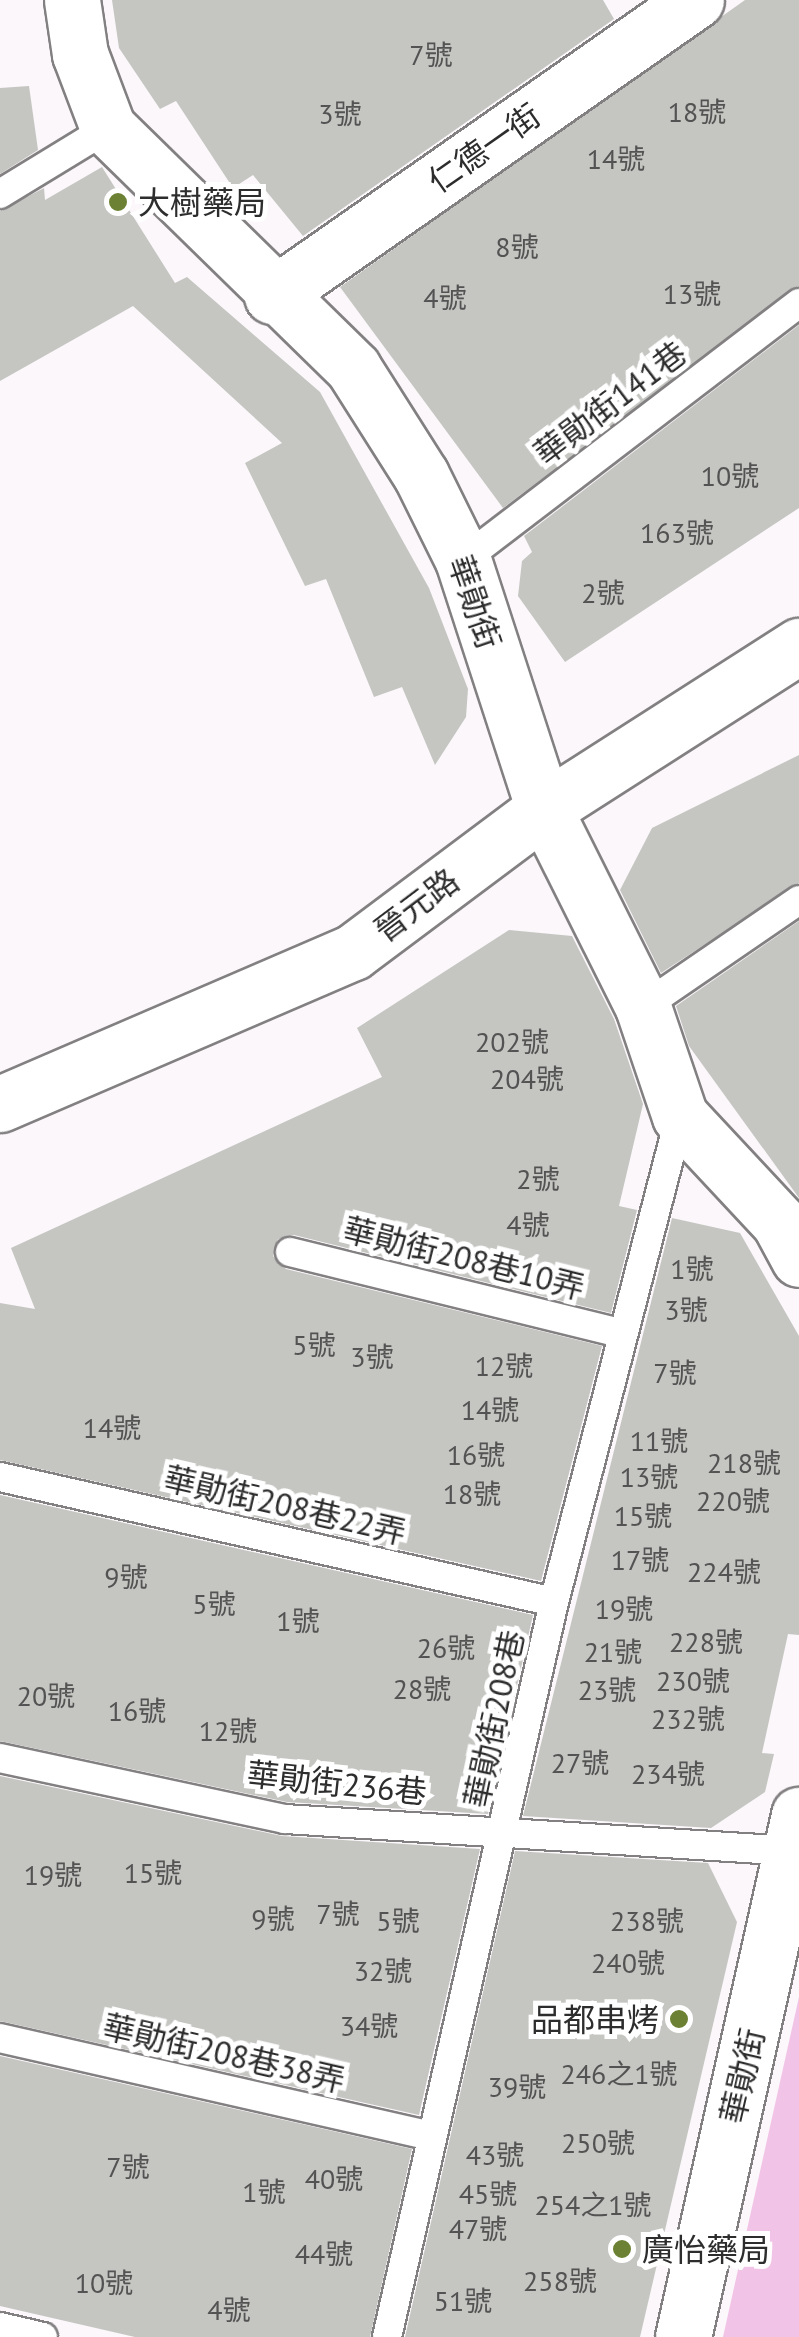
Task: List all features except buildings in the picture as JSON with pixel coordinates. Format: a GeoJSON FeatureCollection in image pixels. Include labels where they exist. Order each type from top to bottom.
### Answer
{"type":"FeatureCollection","features":[{"type":"Feature","properties":{"kind":"street","name":"華勛街"},"geometry":{"type":"LineString","coordinates":[[72,0],[80,54],[108,128],[272,296],[353,368],[463,560],[544,809],[642,1007],[680,1116],[792,1230]]}},
{"type":"Feature","properties":{"kind":"street","name":"仁德一街"},"geometry":{"type":"LineString","coordinates":[[272,296],[696,0]]}},
{"type":"Feature","properties":{"kind":"street","name":"晉元路"},"geometry":{"type":"LineString","coordinates":[[0,1104],[353,952],[544,809],[799,646]]}},
{"type":"Feature","properties":{"kind":"street","name":"華勛街"},"geometry":{"type":"LineString","coordinates":[[683,2337],[797,1840]]}},
{"type":"Feature","properties":{"kind":"lane"},"geometry":{"type":"LineString","coordinates":[[0,194],[108,128]]}},
{"type":"Feature","properties":{"kind":"lane","name":"華勛街141巷"},"geometry":{"type":"LineString","coordinates":[[463,560],[799,302]]}},
{"type":"Feature","properties":{"kind":"lane"},"geometry":{"type":"LineString","coordinates":[[642,1007],[799,900]]}},
{"type":"Feature","properties":{"kind":"lane","name":"華勛街208巷"},"geometry":{"type":"LineString","coordinates":[[386,2337],[507,1834],[554,1602],[680,1116]]}},
{"type":"Feature","properties":{"kind":"lane","name":"華勛街208巷10弄"},"geometry":{"type":"LineString","coordinates":[[290,1252],[621,1333]]}},
{"type":"Feature","properties":{"kind":"lane","name":"華勛街208巷22弄"},"geometry":{"type":"LineString","coordinates":[[0,1477],[554,1602]]}},
{"type":"Feature","properties":{"kind":"lane","name":"華勛街236巷"},"geometry":{"type":"LineString","coordinates":[[0,1758],[285,1819],[507,1834],[797,1840]]}},
{"type":"Feature","properties":{"kind":"lane","name":"華勛街208巷38弄"},"geometry":{"type":"LineString","coordinates":[[0,2038],[432,2136]]}},
{"type":"Feature","properties":{"kind":"lane"},"geometry":{"type":"LineString","coordinates":[[0,2327],[43,2337]]}},
{"type":"Feature","properties":{"kind":"shaded area"},"geometry":{"type":"Polygon","coordinates":[[[799,1997],[799,2337],[723,2337],[799,1997]]]}},
{"type":"Feature","properties":{"kind":"place","name":"大樹藥局"},"geometry":{"type":"Point","coordinates":[118,202]}},
{"type":"Feature","properties":{"kind":"place","name":"品都串烤"},"geometry":{"type":"Point","coordinates":[679,2019]}},
{"type":"Feature","properties":{"kind":"place","name":"廣怡藥局"},"geometry":{"type":"Point","coordinates":[622,2249]}}]}
